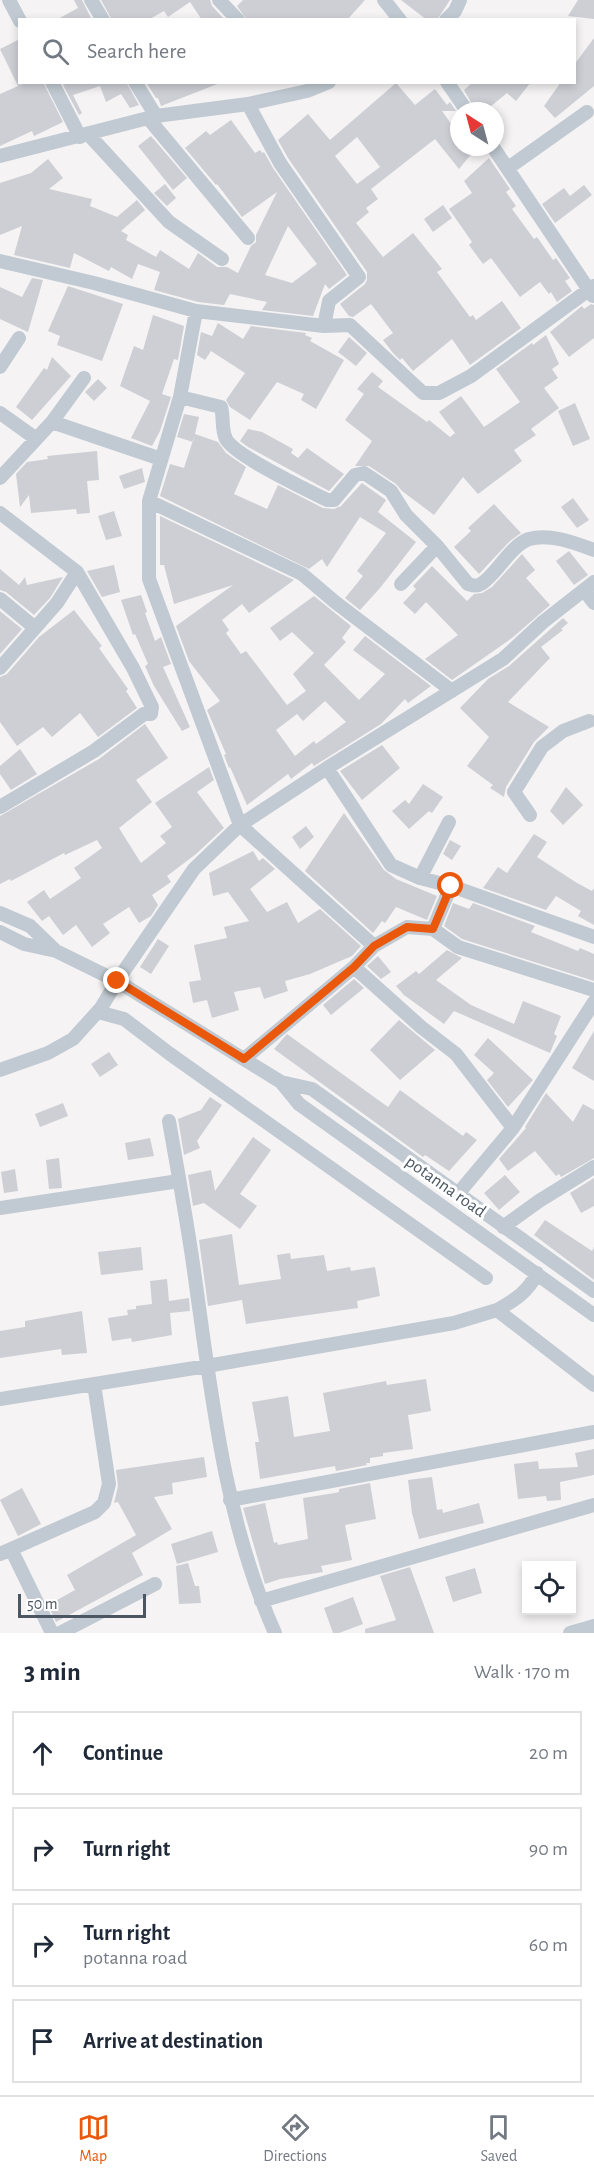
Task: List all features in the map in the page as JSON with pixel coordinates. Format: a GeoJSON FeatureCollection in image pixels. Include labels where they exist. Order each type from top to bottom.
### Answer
{"type":"FeatureCollection","features":[{"type":"Feature","properties":{"kind":"street"},"geometry":{"type":"LineString","coordinates":[[9,0],[18,18]]}},
{"type":"Feature","properties":{"kind":"street"},"geometry":{"type":"LineString","coordinates":[[91,0],[102,18]]}},
{"type":"Feature","properties":{"kind":"street"},"geometry":{"type":"LineString","coordinates":[[219,0],[236,18]]}},
{"type":"Feature","properties":{"kind":"street"},"geometry":{"type":"LineString","coordinates":[[384,0],[398,18]]}},
{"type":"Feature","properties":{"kind":"street"},"geometry":{"type":"LineString","coordinates":[[448,18],[455,11],[460,0]]}},
{"type":"Feature","properties":{"kind":"street"},"geometry":{"type":"LineString","coordinates":[[53,84],[85,136],[169,222],[222,259]]}},
{"type":"Feature","properties":{"kind":"street"},"geometry":{"type":"LineString","coordinates":[[136,84],[152,117],[248,238]]}},
{"type":"Feature","properties":{"kind":"street"},"geometry":{"type":"LineString","coordinates":[[1,153],[85,136],[152,117],[248,104],[319,84]]}},
{"type":"Feature","properties":{"kind":"street"},"geometry":{"type":"LineString","coordinates":[[448,84],[461,102]]}},
{"type":"Feature","properties":{"kind":"street"},"geometry":{"type":"LineString","coordinates":[[248,104],[280,163],[359,276],[328,301],[324,326]]}},
{"type":"Feature","properties":{"kind":"street"},"geometry":{"type":"LineString","coordinates":[[508,168],[587,111]]}},
{"type":"Feature","properties":{"kind":"street"},"geometry":{"type":"LineString","coordinates":[[0,261],[94,283],[196,311],[324,326],[350,325],[423,393],[439,393],[471,376],[592,292],[499,156]]}},
{"type":"Feature","properties":{"kind":"street"},"geometry":{"type":"LineString","coordinates":[[196,311],[180,397],[149,501],[149,579],[240,825],[374,946]]}},
{"type":"Feature","properties":{"kind":"street"},"geometry":{"type":"LineString","coordinates":[[0,367],[19,338]]}},
{"type":"Feature","properties":{"kind":"street"},"geometry":{"type":"LineString","coordinates":[[0,478],[52,422],[84,378]]}},
{"type":"Feature","properties":{"kind":"street"},"geometry":{"type":"LineString","coordinates":[[180,397],[221,407],[227,441],[268,470],[327,500],[334,500],[355,475],[364,473],[391,491],[406,514],[468,584],[475,586],[481,584],[505,558],[528,539],[545,537],[569,541],[594,550]]}},
{"type":"Feature","properties":{"kind":"street"},"geometry":{"type":"LineString","coordinates":[[0,413],[36,438]]}},
{"type":"Feature","properties":{"kind":"street"},"geometry":{"type":"LineString","coordinates":[[52,422],[160,459]]}},
{"type":"Feature","properties":{"kind":"street"},"geometry":{"type":"LineString","coordinates":[[149,501],[302,574],[452,691]]}},
{"type":"Feature","properties":{"kind":"street"},"geometry":{"type":"LineString","coordinates":[[0,513],[77,572],[152,704],[151,714],[144,714],[94,751],[0,807]]}},
{"type":"Feature","properties":{"kind":"street"},"geometry":{"type":"LineString","coordinates":[[401,584],[436,546]]}},
{"type":"Feature","properties":{"kind":"street"},"geometry":{"type":"LineString","coordinates":[[0,668],[57,603],[77,572]]}},
{"type":"Feature","properties":{"kind":"street"},"geometry":{"type":"LineString","coordinates":[[0,1070],[48,1053],[73,1039],[103,1006],[117,981],[194,869],[240,825],[503,658],[543,622],[589,586],[594,603]]}},
{"type":"Feature","properties":{"kind":"street"},"geometry":{"type":"LineString","coordinates":[[0,599],[34,627]]}},
{"type":"Feature","properties":{"kind":"street"},"geometry":{"type":"LineString","coordinates":[[530,815],[514,792],[542,747],[563,731],[592,719]]}},
{"type":"Feature","properties":{"kind":"street"},"geometry":{"type":"LineString","coordinates":[[327,768],[391,865],[420,878],[451,886],[594,937]]}},
{"type":"Feature","properties":{"kind":"street"},"geometry":{"type":"LineString","coordinates":[[420,878],[449,822]]}},
{"type":"Feature","properties":{"kind":"street"},"geometry":{"type":"LineString","coordinates":[[433,929],[451,886]]}},
{"type":"Feature","properties":{"kind":"street","name":"potanna road"},"geometry":{"type":"LineString","coordinates":[[0,913],[30,926],[56,951]]}},
{"type":"Feature","properties":{"kind":"street"},"geometry":{"type":"LineString","coordinates":[[244,1059],[354,967],[374,946],[407,927],[433,929],[458,947],[594,990]]}},
{"type":"Feature","properties":{"kind":"street","name":"potanna road"},"geometry":{"type":"LineString","coordinates":[[0,932],[24,944],[56,951],[117,981],[281,1082],[299,1104],[534,1279],[594,1315]]}},
{"type":"Feature","properties":{"kind":"street"},"geometry":{"type":"LineString","coordinates":[[354,967],[421,1027],[456,1054],[513,1128]]}},
{"type":"Feature","properties":{"kind":"street"},"geometry":{"type":"LineString","coordinates":[[457,1194],[513,1128],[594,1002]]}},
{"type":"Feature","properties":{"kind":"street"},"geometry":{"type":"LineString","coordinates":[[103,1006],[486,1278]]}},
{"type":"Feature","properties":{"kind":"street","name":"potanna road"},"geometry":{"type":"LineString","coordinates":[[281,1082],[312,1089],[594,1291]]}},
{"type":"Feature","properties":{"kind":"street"},"geometry":{"type":"LineString","coordinates":[[169,1121],[230,1500],[246,1560],[275,1633]]}},
{"type":"Feature","properties":{"kind":"street"},"geometry":{"type":"LineString","coordinates":[[503,1227],[539,1201],[594,1167]]}},
{"type":"Feature","properties":{"kind":"street"},"geometry":{"type":"LineString","coordinates":[[0,1208],[179,1181]]}},
{"type":"Feature","properties":{"kind":"street"},"geometry":{"type":"LineString","coordinates":[[0,1399],[454,1323],[497,1311],[522,1295],[534,1279]]}},
{"type":"Feature","properties":{"kind":"street"},"geometry":{"type":"LineString","coordinates":[[497,1311],[594,1385]]}},
{"type":"Feature","properties":{"kind":"street"},"geometry":{"type":"LineString","coordinates":[[52,1633],[6,1551],[95,1512],[104,1503],[109,1484],[94,1384]]}},
{"type":"Feature","properties":{"kind":"street"},"geometry":{"type":"LineString","coordinates":[[230,1500],[594,1432]]}},
{"type":"Feature","properties":{"kind":"street"},"geometry":{"type":"LineString","coordinates":[[261,1601],[594,1505]]}},
{"type":"Feature","properties":{"kind":"street"},"geometry":{"type":"LineString","coordinates":[[60,1633],[155,1584]]}},
{"type":"Feature","properties":{"kind":"street"},"geometry":{"type":"LineString","coordinates":[[570,1633],[594,1626]]}},
{"type":"Feature","properties":{"kind":"building"},"geometry":{"type":"Polygon","coordinates":[[[74,0],[82,0],[91,18],[60,18],[78,8],[74,0]]]}},
{"type":"Feature","properties":{"kind":"building"},"geometry":{"type":"Polygon","coordinates":[[[101,0],[210,0],[212,6],[223,18],[201,18],[190,2],[168,17],[164,11],[152,18],[111,18],[101,0]]]}},
{"type":"Feature","properties":{"kind":"building"},"geometry":{"type":"Polygon","coordinates":[[[243,0],[365,0],[349,18],[246,18],[237,6],[243,0]]]}},
{"type":"Feature","properties":{"kind":"building"},"geometry":{"type":"Polygon","coordinates":[[[401,0],[450,0],[438,18],[424,18],[401,0]]]}},
{"type":"Feature","properties":{"kind":"building"},"geometry":{"type":"Polygon","coordinates":[[[578,0],[594,0],[594,19],[568,16],[578,0]]]}},
{"type":"Feature","properties":{"kind":"building"},"geometry":{"type":"Polygon","coordinates":[[[594,38],[594,86],[555,118],[544,106],[560,84],[576,84],[576,62],[594,38]]]}},
{"type":"Feature","properties":{"kind":"building"},"geometry":{"type":"Polygon","coordinates":[[[18,40],[18,84],[44,84],[63,122],[34,136],[32,131],[0,146],[0,94],[18,86],[0,49],[18,40]]]}},
{"type":"Feature","properties":{"kind":"building"},"geometry":{"type":"Polygon","coordinates":[[[127,84],[139,105],[130,108],[121,94],[106,102],[100,86],[73,95],[82,113],[79,115],[63,85],[127,84]]]}},
{"type":"Feature","properties":{"kind":"building"},"geometry":{"type":"Polygon","coordinates":[[[147,84],[217,84],[161,106],[147,84]]]}},
{"type":"Feature","properties":{"kind":"building"},"geometry":{"type":"Polygon","coordinates":[[[395,84],[415,105],[435,89],[447,105],[450,102],[450,111],[442,111],[450,122],[450,156],[470,156],[459,169],[435,139],[371,189],[378,199],[366,208],[369,212],[356,223],[383,257],[413,233],[442,269],[437,272],[470,317],[473,315],[476,320],[502,301],[521,328],[470,365],[452,339],[413,371],[402,358],[400,360],[393,353],[383,340],[393,333],[371,304],[353,317],[349,316],[340,304],[365,284],[367,272],[278,140],[308,114],[330,140],[395,84]],[[357,137],[335,156],[357,184],[380,167],[357,137]]]}},
{"type":"Feature","properties":{"kind":"building"},"geometry":{"type":"Polygon","coordinates":[[[471,84],[529,84],[516,101],[507,93],[496,102],[471,102],[464,90],[471,84]]]}},
{"type":"Feature","properties":{"kind":"building"},"geometry":{"type":"Polygon","coordinates":[[[231,120],[255,153],[260,150],[264,152],[347,275],[329,289],[325,284],[313,316],[262,310],[267,302],[230,294],[224,305],[198,302],[154,290],[160,272],[138,264],[132,279],[111,267],[109,271],[74,253],[70,268],[14,255],[22,226],[0,235],[0,183],[31,173],[48,159],[63,178],[49,189],[92,199],[90,206],[117,217],[137,200],[145,210],[121,231],[128,235],[126,240],[156,257],[160,250],[189,269],[198,253],[217,267],[227,267],[238,273],[251,246],[256,242],[256,235],[277,192],[242,217],[185,148],[206,131],[210,135],[231,120]],[[288,226],[265,275],[292,283],[317,264],[288,226]]]}},
{"type":"Feature","properties":{"kind":"building"},"geometry":{"type":"Polygon","coordinates":[[[151,136],[187,178],[173,190],[138,146],[151,136]]]}},
{"type":"Feature","properties":{"kind":"building"},"geometry":{"type":"Polygon","coordinates":[[[489,158],[510,189],[506,192],[516,206],[512,209],[534,239],[537,237],[553,260],[556,258],[570,278],[565,281],[572,291],[557,302],[551,292],[549,294],[540,282],[520,297],[491,258],[483,264],[469,245],[472,242],[449,209],[472,193],[464,181],[489,158]]]}},
{"type":"Feature","properties":{"kind":"building"},"geometry":{"type":"Polygon","coordinates":[[[165,184],[176,198],[167,206],[154,193],[165,184]]]}},
{"type":"Feature","properties":{"kind":"building"},"geometry":{"type":"Polygon","coordinates":[[[584,185],[592,195],[555,223],[542,204],[564,188],[570,196],[584,185]]]}},
{"type":"Feature","properties":{"kind":"building"},"geometry":{"type":"Polygon","coordinates":[[[443,205],[452,218],[433,232],[424,219],[443,205]]]}},
{"type":"Feature","properties":{"kind":"building"},"geometry":{"type":"Polygon","coordinates":[[[32,278],[43,280],[28,332],[0,319],[0,287],[22,297],[32,278]]]}},
{"type":"Feature","properties":{"kind":"building"},"geometry":{"type":"Polygon","coordinates":[[[68,286],[123,304],[102,361],[57,345],[60,336],[48,331],[68,286]]]}},
{"type":"Feature","properties":{"kind":"building"},"geometry":{"type":"Polygon","coordinates":[[[591,304],[594,305],[594,338],[569,357],[550,332],[582,306],[584,309],[591,304]]]}},
{"type":"Feature","properties":{"kind":"building"},"geometry":{"type":"Polygon","coordinates":[[[153,315],[184,326],[178,360],[174,359],[162,394],[171,397],[160,431],[152,446],[131,438],[150,401],[120,386],[134,346],[143,350],[153,315]]]}},
{"type":"Feature","properties":{"kind":"building"},"geometry":{"type":"Polygon","coordinates":[[[218,323],[243,339],[251,326],[306,333],[305,335],[312,338],[310,341],[344,360],[316,409],[301,400],[304,394],[277,382],[250,420],[230,407],[226,400],[245,373],[211,351],[205,360],[197,355],[201,332],[212,336],[218,323]]]}},
{"type":"Feature","properties":{"kind":"building"},"geometry":{"type":"Polygon","coordinates":[[[546,335],[559,364],[552,369],[558,378],[544,388],[559,408],[531,429],[536,435],[514,450],[522,461],[478,494],[463,477],[434,515],[396,484],[369,466],[355,466],[372,441],[345,420],[364,394],[357,389],[372,372],[383,381],[378,387],[427,422],[429,420],[450,437],[455,433],[439,412],[461,396],[484,427],[520,402],[496,369],[546,335]]]}},
{"type":"Feature","properties":{"kind":"building"},"geometry":{"type":"Polygon","coordinates":[[[349,337],[367,353],[356,366],[338,352],[349,337]]]}},
{"type":"Feature","properties":{"kind":"building"},"geometry":{"type":"Polygon","coordinates":[[[52,357],[71,376],[32,420],[16,407],[44,368],[47,370],[52,357]]]}},
{"type":"Feature","properties":{"kind":"building"},"geometry":{"type":"Polygon","coordinates":[[[98,379],[107,388],[94,401],[85,392],[98,379]]]}},
{"type":"Feature","properties":{"kind":"building"},"geometry":{"type":"Polygon","coordinates":[[[575,403],[590,439],[573,446],[558,411],[575,403]]]}},
{"type":"Feature","properties":{"kind":"building"},"geometry":{"type":"Polygon","coordinates":[[[184,414],[199,417],[193,442],[177,437],[184,414]]]}},
{"type":"Feature","properties":{"kind":"building"},"geometry":{"type":"Polygon","coordinates":[[[248,429],[262,432],[293,449],[291,453],[298,458],[307,448],[344,474],[329,491],[240,441],[248,429]]]}},
{"type":"Feature","properties":{"kind":"building"},"geometry":{"type":"Polygon","coordinates":[[[195,434],[218,442],[226,453],[246,467],[234,494],[267,509],[278,485],[323,508],[334,509],[341,506],[362,483],[386,500],[378,512],[416,542],[360,610],[345,598],[363,576],[357,571],[386,533],[360,517],[327,567],[322,559],[309,569],[160,496],[170,464],[184,468],[195,434]]]}},
{"type":"Feature","properties":{"kind":"building"},"geometry":{"type":"Polygon","coordinates":[[[97,451],[99,480],[87,481],[90,513],[77,514],[76,509],[31,513],[29,495],[20,507],[16,474],[27,462],[48,459],[47,456],[97,451]]]}},
{"type":"Feature","properties":{"kind":"building"},"geometry":{"type":"Polygon","coordinates":[[[142,468],[145,482],[124,489],[119,476],[142,468]]]}},
{"type":"Feature","properties":{"kind":"building"},"geometry":{"type":"Polygon","coordinates":[[[573,498],[589,520],[577,528],[561,507],[573,498]]]}},
{"type":"Feature","properties":{"kind":"building"},"geometry":{"type":"Polygon","coordinates":[[[494,504],[521,533],[510,541],[479,574],[454,547],[471,531],[468,528],[494,504]]]}},
{"type":"Feature","properties":{"kind":"building"},"geometry":{"type":"Polygon","coordinates":[[[114,511],[122,536],[106,540],[98,516],[114,511]]]}},
{"type":"Feature","properties":{"kind":"building"},"geometry":{"type":"Polygon","coordinates":[[[160,516],[294,580],[249,613],[242,604],[222,620],[229,630],[226,633],[241,654],[246,651],[287,705],[306,691],[293,674],[314,653],[292,632],[280,641],[270,628],[314,596],[351,626],[342,638],[346,642],[324,665],[359,700],[385,674],[353,650],[365,636],[431,686],[408,703],[405,699],[381,724],[314,766],[312,763],[291,779],[288,774],[247,805],[229,768],[224,755],[226,754],[207,710],[220,701],[189,661],[176,626],[233,585],[174,604],[164,565],[160,565],[160,516]],[[325,701],[303,721],[297,714],[276,730],[295,756],[314,741],[316,744],[346,722],[325,701]]]}},
{"type":"Feature","properties":{"kind":"building"},"geometry":{"type":"Polygon","coordinates":[[[569,551],[588,575],[574,585],[556,561],[569,551]]]}},
{"type":"Feature","properties":{"kind":"building"},"geometry":{"type":"Polygon","coordinates":[[[522,554],[535,570],[526,578],[550,605],[512,638],[452,680],[425,659],[458,635],[426,602],[415,614],[403,603],[416,589],[413,586],[432,566],[467,601],[474,594],[482,593],[492,587],[522,554]]]}},
{"type":"Feature","properties":{"kind":"building"},"geometry":{"type":"Polygon","coordinates":[[[114,565],[120,592],[102,597],[87,571],[114,565]]]}},
{"type":"Feature","properties":{"kind":"building"},"geometry":{"type":"Polygon","coordinates":[[[0,569],[19,585],[25,577],[27,585],[63,577],[50,598],[34,615],[6,592],[0,590],[0,569]]]}},
{"type":"Feature","properties":{"kind":"building"},"geometry":{"type":"Polygon","coordinates":[[[141,595],[155,641],[161,637],[171,664],[163,667],[190,727],[182,731],[154,686],[145,666],[148,664],[135,634],[133,635],[121,600],[141,595]]]}},
{"type":"Feature","properties":{"kind":"building"},"geometry":{"type":"Polygon","coordinates":[[[74,610],[102,646],[99,648],[128,689],[126,691],[137,708],[98,737],[80,713],[52,737],[43,727],[17,746],[0,722],[0,677],[7,674],[39,637],[74,610]]]}},
{"type":"Feature","properties":{"kind":"building"},"geometry":{"type":"Polygon","coordinates":[[[0,611],[22,629],[0,654],[0,611]]]}},
{"type":"Feature","properties":{"kind":"building"},"geometry":{"type":"Polygon","coordinates":[[[563,618],[568,623],[561,629],[563,630],[541,647],[550,658],[508,702],[549,727],[534,742],[506,787],[504,797],[490,788],[493,785],[467,766],[489,737],[460,708],[488,679],[509,666],[563,618]]]}},
{"type":"Feature","properties":{"kind":"building"},"geometry":{"type":"Polygon","coordinates":[[[145,724],[168,758],[136,780],[152,802],[119,828],[141,863],[166,843],[160,836],[172,827],[155,803],[209,767],[214,780],[197,792],[224,828],[196,854],[167,876],[171,882],[152,895],[158,905],[151,916],[139,923],[129,907],[103,924],[110,933],[92,947],[76,925],[63,935],[49,916],[42,921],[27,902],[44,890],[50,899],[81,878],[74,868],[102,848],[97,840],[65,855],[64,853],[11,881],[10,879],[0,884],[0,816],[99,759],[145,724]]]}},
{"type":"Feature","properties":{"kind":"building"},"geometry":{"type":"Polygon","coordinates":[[[382,745],[400,768],[362,800],[340,771],[382,745]]]}},
{"type":"Feature","properties":{"kind":"building"},"geometry":{"type":"Polygon","coordinates":[[[20,749],[37,774],[11,790],[0,774],[0,766],[20,749]]]}},
{"type":"Feature","properties":{"kind":"building"},"geometry":{"type":"Polygon","coordinates":[[[423,784],[443,797],[432,813],[429,811],[409,829],[392,811],[405,800],[409,804],[423,784]]]}},
{"type":"Feature","properties":{"kind":"building"},"geometry":{"type":"Polygon","coordinates":[[[566,787],[583,805],[563,825],[550,811],[566,787]]]}},
{"type":"Feature","properties":{"kind":"building"},"geometry":{"type":"Polygon","coordinates":[[[344,813],[384,870],[396,879],[437,896],[427,920],[396,907],[385,923],[382,921],[373,933],[305,871],[344,813]]]}},
{"type":"Feature","properties":{"kind":"building"},"geometry":{"type":"Polygon","coordinates":[[[306,826],[314,837],[300,849],[292,837],[306,826]]]}},
{"type":"Feature","properties":{"kind":"building"},"geometry":{"type":"Polygon","coordinates":[[[534,834],[547,842],[537,857],[577,883],[592,891],[594,888],[594,925],[578,916],[581,911],[556,896],[546,910],[483,888],[498,867],[507,873],[534,834]]]}},
{"type":"Feature","properties":{"kind":"building"},"geometry":{"type":"Polygon","coordinates":[[[450,840],[461,846],[452,860],[443,854],[450,840]]]}},
{"type":"Feature","properties":{"kind":"building"},"geometry":{"type":"Polygon","coordinates":[[[253,851],[259,861],[263,858],[275,869],[250,889],[267,912],[287,902],[298,923],[320,909],[361,946],[352,956],[310,974],[285,981],[288,991],[264,999],[260,987],[234,992],[239,1010],[212,1018],[207,1000],[193,1003],[189,982],[201,980],[194,945],[227,938],[224,927],[249,921],[228,892],[213,896],[209,873],[253,851]]]}},
{"type":"Feature","properties":{"kind":"building"},"geometry":{"type":"Polygon","coordinates":[[[453,903],[469,909],[473,903],[535,926],[531,932],[578,951],[580,948],[594,954],[594,981],[462,939],[444,926],[453,903]]]}},
{"type":"Feature","properties":{"kind":"building"},"geometry":{"type":"Polygon","coordinates":[[[158,939],[169,946],[151,974],[140,967],[158,939]]]}},
{"type":"Feature","properties":{"kind":"building"},"geometry":{"type":"Polygon","coordinates":[[[447,950],[462,958],[436,980],[471,1005],[514,1024],[523,1001],[561,1016],[554,1034],[557,1036],[550,1053],[454,1011],[444,1024],[404,995],[396,986],[416,971],[419,974],[447,950]]]}},
{"type":"Feature","properties":{"kind":"building"},"geometry":{"type":"Polygon","coordinates":[[[378,956],[391,972],[381,979],[367,966],[378,956]]]}},
{"type":"Feature","properties":{"kind":"building"},"geometry":{"type":"Polygon","coordinates":[[[354,979],[364,988],[331,1015],[323,1005],[354,979]]]}},
{"type":"Feature","properties":{"kind":"building"},"geometry":{"type":"Polygon","coordinates":[[[399,1020],[435,1050],[400,1080],[370,1050],[399,1020]]]}},
{"type":"Feature","properties":{"kind":"building"},"geometry":{"type":"Polygon","coordinates":[[[594,1031],[594,1081],[572,1068],[594,1031]]]}},
{"type":"Feature","properties":{"kind":"building"},"geometry":{"type":"Polygon","coordinates":[[[287,1034],[388,1107],[400,1090],[463,1136],[466,1132],[477,1140],[449,1171],[425,1155],[423,1157],[274,1049],[287,1034]]]}},
{"type":"Feature","properties":{"kind":"building"},"geometry":{"type":"Polygon","coordinates":[[[488,1038],[533,1080],[508,1107],[487,1080],[494,1073],[474,1055],[488,1038]]]}},
{"type":"Feature","properties":{"kind":"building"},"geometry":{"type":"Polygon","coordinates":[[[109,1052],[118,1065],[100,1077],[91,1064],[109,1052]]]}},
{"type":"Feature","properties":{"kind":"building"},"geometry":{"type":"Polygon","coordinates":[[[546,1093],[573,1122],[583,1104],[594,1110],[594,1158],[561,1177],[559,1174],[556,1176],[535,1151],[508,1171],[499,1159],[526,1128],[546,1093]]]}},
{"type":"Feature","properties":{"kind":"building"},"geometry":{"type":"Polygon","coordinates":[[[210,1097],[222,1105],[197,1141],[200,1148],[184,1155],[178,1119],[201,1110],[210,1097]]]}},
{"type":"Feature","properties":{"kind":"building"},"geometry":{"type":"Polygon","coordinates":[[[63,1103],[68,1116],[40,1127],[35,1114],[63,1103]]]}},
{"type":"Feature","properties":{"kind":"building"},"geometry":{"type":"Polygon","coordinates":[[[253,1137],[271,1150],[240,1194],[257,1206],[240,1229],[204,1203],[193,1206],[188,1175],[211,1170],[215,1191],[253,1137]]]}},
{"type":"Feature","properties":{"kind":"building"},"geometry":{"type":"Polygon","coordinates":[[[150,1138],[154,1156],[128,1160],[125,1143],[150,1138]]]}},
{"type":"Feature","properties":{"kind":"building"},"geometry":{"type":"Polygon","coordinates":[[[59,1158],[62,1188],[49,1189],[46,1160],[59,1158]]]}},
{"type":"Feature","properties":{"kind":"building"},"geometry":{"type":"Polygon","coordinates":[[[15,1169],[18,1191],[4,1193],[1,1172],[15,1169]]]}},
{"type":"Feature","properties":{"kind":"building"},"geometry":{"type":"Polygon","coordinates":[[[505,1175],[520,1192],[499,1210],[484,1193],[505,1175]]]}},
{"type":"Feature","properties":{"kind":"building"},"geometry":{"type":"Polygon","coordinates":[[[594,1178],[594,1206],[581,1213],[570,1193],[594,1178]]]}},
{"type":"Feature","properties":{"kind":"building"},"geometry":{"type":"Polygon","coordinates":[[[545,1220],[592,1251],[594,1247],[594,1280],[534,1235],[545,1220]]]}},
{"type":"Feature","properties":{"kind":"building"},"geometry":{"type":"Polygon","coordinates":[[[232,1234],[239,1285],[281,1279],[277,1255],[290,1253],[291,1259],[324,1255],[327,1271],[350,1267],[351,1271],[375,1267],[380,1296],[357,1301],[358,1308],[246,1324],[242,1300],[208,1306],[199,1240],[232,1234]]]}},
{"type":"Feature","properties":{"kind":"building"},"geometry":{"type":"Polygon","coordinates":[[[141,1247],[143,1270],[101,1275],[98,1252],[141,1247]]]}},
{"type":"Feature","properties":{"kind":"building"},"geometry":{"type":"Polygon","coordinates":[[[167,1279],[169,1301],[189,1298],[190,1311],[170,1313],[172,1335],[132,1342],[131,1338],[112,1341],[108,1318],[128,1315],[127,1310],[152,1304],[150,1281],[167,1279]]]}},
{"type":"Feature","properties":{"kind":"building"},"geometry":{"type":"Polygon","coordinates":[[[82,1311],[87,1353],[62,1355],[61,1349],[0,1358],[0,1331],[25,1327],[25,1321],[82,1311]]]}},
{"type":"Feature","properties":{"kind":"building"},"geometry":{"type":"Polygon","coordinates":[[[426,1379],[431,1411],[408,1415],[413,1449],[383,1453],[383,1456],[370,1458],[370,1463],[366,1463],[367,1465],[336,1471],[335,1466],[260,1479],[255,1442],[259,1442],[252,1402],[288,1396],[294,1437],[330,1431],[323,1393],[386,1381],[387,1385],[426,1379]]]}},
{"type":"Feature","properties":{"kind":"building"},"geometry":{"type":"Polygon","coordinates":[[[594,1449],[594,1475],[560,1482],[561,1500],[547,1501],[546,1496],[518,1499],[514,1464],[538,1461],[539,1469],[578,1467],[575,1453],[594,1449]]]}},
{"type":"Feature","properties":{"kind":"building"},"geometry":{"type":"Polygon","coordinates":[[[204,1457],[207,1477],[172,1483],[173,1494],[154,1497],[172,1529],[132,1553],[143,1575],[56,1622],[48,1605],[75,1590],[67,1575],[136,1535],[118,1502],[114,1503],[118,1486],[116,1470],[204,1457]]]}},
{"type":"Feature","properties":{"kind":"building"},"geometry":{"type":"Polygon","coordinates":[[[432,1477],[437,1510],[442,1509],[443,1513],[479,1503],[484,1523],[419,1539],[412,1513],[408,1480],[432,1477]]]}},
{"type":"Feature","properties":{"kind":"building"},"geometry":{"type":"Polygon","coordinates":[[[370,1483],[376,1519],[345,1525],[352,1560],[321,1566],[323,1572],[280,1579],[265,1584],[243,1508],[265,1503],[274,1543],[277,1542],[278,1545],[308,1539],[303,1498],[335,1493],[339,1492],[339,1489],[370,1483]]]}},
{"type":"Feature","properties":{"kind":"building"},"geometry":{"type":"Polygon","coordinates":[[[22,1488],[41,1524],[18,1536],[0,1500],[22,1488]]]}},
{"type":"Feature","properties":{"kind":"building"},"geometry":{"type":"Polygon","coordinates":[[[212,1531],[218,1552],[177,1564],[171,1544],[212,1531]]]}},
{"type":"Feature","properties":{"kind":"building"},"geometry":{"type":"Polygon","coordinates":[[[188,1563],[195,1586],[199,1586],[201,1603],[179,1604],[176,1566],[188,1563]]]}},
{"type":"Feature","properties":{"kind":"building"},"geometry":{"type":"Polygon","coordinates":[[[410,1567],[434,1633],[365,1633],[365,1629],[396,1620],[380,1576],[410,1567]]]}},
{"type":"Feature","properties":{"kind":"building"},"geometry":{"type":"Polygon","coordinates":[[[475,1568],[482,1593],[453,1602],[445,1577],[475,1568]]]}},
{"type":"Feature","properties":{"kind":"building"},"geometry":{"type":"Polygon","coordinates":[[[353,1597],[363,1624],[333,1633],[324,1608],[353,1597]]]}},
{"type":"Feature","properties":{"kind":"route"},"geometry":{"type":"LineString","coordinates":[[117,981],[244,1059],[354,967],[374,946],[407,927],[433,929],[451,886]]}}]}
